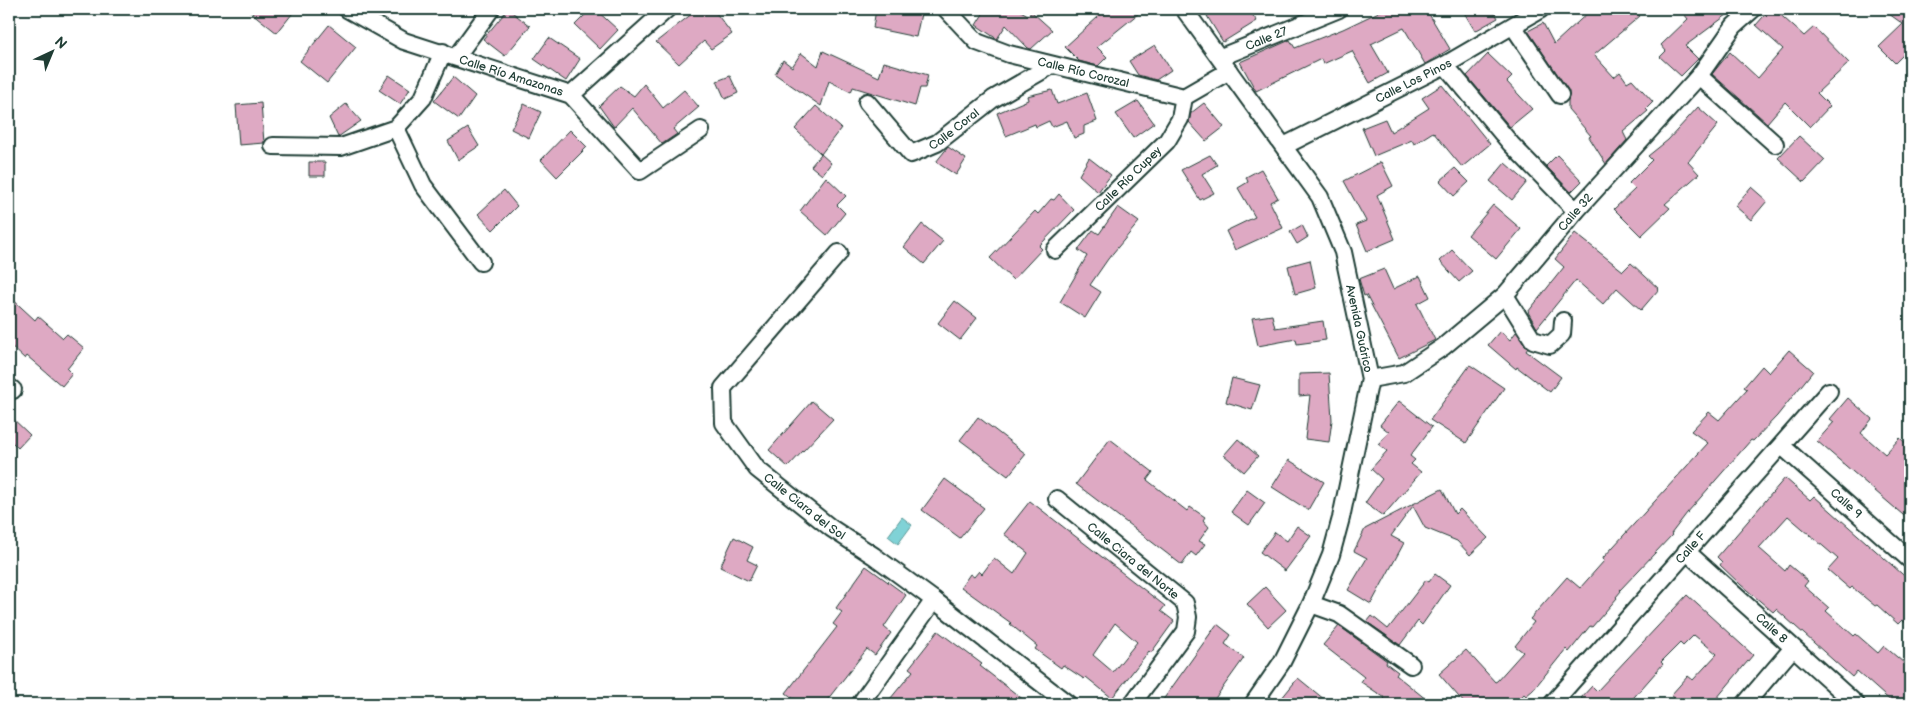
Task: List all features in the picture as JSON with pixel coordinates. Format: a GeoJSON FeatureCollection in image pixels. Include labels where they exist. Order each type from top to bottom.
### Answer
{"type":"FeatureCollection","features":[{"type":"Feature","properties":{"kind":"street","name":"Calle Río Amazonas"},"geometry":{"type":"LineString","coordinates":[[347,9],[404,41],[571,95],[640,170],[701,130]]}},
{"type":"Feature","properties":{"kind":"street"},"geometry":{"type":"LineString","coordinates":[[273,146],[341,147],[396,128],[423,98],[449,54],[490,9]]}},
{"type":"Feature","properties":{"kind":"street"},"geometry":{"type":"LineString","coordinates":[[571,95],[667,9]]}},
{"type":"Feature","properties":{"kind":"street","name":"Calle Río Corozal"},"geometry":{"type":"LineString","coordinates":[[946,9],[977,42],[1009,54],[1184,97]]}},
{"type":"Feature","properties":{"kind":"street","name":"Avenida Guárico"},"geometry":{"type":"LineString","coordinates":[[1184,9],[1221,57],[1229,71],[1320,197],[1343,252],[1370,379],[1341,518],[1331,555],[1311,604],[1282,662],[1253,704]]}},
{"type":"Feature","properties":{"kind":"street","name":"Calle 27"},"geometry":{"type":"LineString","coordinates":[[1221,57],[1339,9]]}},
{"type":"Feature","properties":{"kind":"street","name":"Calle Los Pinos"},"geometry":{"type":"LineString","coordinates":[[1284,146],[1445,65],[1541,9]]}},
{"type":"Feature","properties":{"kind":"street","name":"Calle 32"},"geometry":{"type":"LineString","coordinates":[[1370,379],[1404,373],[1444,347],[1505,295],[1576,211],[1699,76],[1734,26],[1753,9]]}},
{"type":"Feature","properties":{"kind":"street"},"geometry":{"type":"LineString","coordinates":[[1513,26],[1560,95]]}},
{"type":"Feature","properties":{"kind":"street","name":"Calle Coral"},"geometry":{"type":"LineString","coordinates":[[867,102],[911,154],[937,143],[993,99],[1052,65]]}},
{"type":"Feature","properties":{"kind":"street"},"geometry":{"type":"LineString","coordinates":[[1445,65],[1511,144],[1576,211]]}},
{"type":"Feature","properties":{"kind":"street"},"geometry":{"type":"LineString","coordinates":[[1184,97],[1229,71]]}},
{"type":"Feature","properties":{"kind":"street"},"geometry":{"type":"LineString","coordinates":[[1699,76],[1775,144]]}},
{"type":"Feature","properties":{"kind":"street","name":"Calle Río Cupey"},"geometry":{"type":"LineString","coordinates":[[1055,250],[1167,141],[1180,120],[1184,97]]}},
{"type":"Feature","properties":{"kind":"street"},"geometry":{"type":"LineString","coordinates":[[396,128],[423,185],[481,262]]}},
{"type":"Feature","properties":{"kind":"street","name":"Calle Ciara del Sol"},"geometry":{"type":"LineString","coordinates":[[839,253],[723,388],[724,423],[757,469],[831,528],[874,556],[934,600],[1068,704]]}},
{"type":"Feature","properties":{"kind":"street"},"geometry":{"type":"LineString","coordinates":[[1505,295],[1533,340],[1550,345],[1562,334],[1563,321]]}},
{"type":"Feature","properties":{"kind":"street","name":"Calle F"},"geometry":{"type":"LineString","coordinates":[[1552,704],[1829,391]]}},
{"type":"Feature","properties":{"kind":"street","name":"Calle 9"},"geometry":{"type":"LineString","coordinates":[[1782,446],[1910,560]]}},
{"type":"Feature","properties":{"kind":"street","name":"Calle Ciara del Norte"},"geometry":{"type":"LineString","coordinates":[[1057,499],[1185,603],[1188,616],[1186,631],[1132,704]]}},
{"type":"Feature","properties":{"kind":"street","name":"Calle 8"},"geometry":{"type":"LineString","coordinates":[[1686,551],[1792,649],[1856,704]]}},
{"type":"Feature","properties":{"kind":"street"},"geometry":{"type":"LineString","coordinates":[[860,704],[934,600]]}},
{"type":"Feature","properties":{"kind":"street"},"geometry":{"type":"LineString","coordinates":[[1311,604],[1338,614],[1411,665]]}},
{"type":"Feature","properties":{"kind":"street"},"geometry":{"type":"LineString","coordinates":[[1745,704],[1792,649]]}},
{"type":"Feature","properties":{"kind":"water"},"geometry":{"type":"Polygon","coordinates":[[[902,517],[912,525],[898,544],[888,536],[902,517]]]}},
{"type":"Feature","properties":{"kind":"building"},"geometry":{"type":"Polygon","coordinates":[[[247,9],[296,9],[277,33],[247,9]]]}},
{"type":"Feature","properties":{"kind":"building"},"geometry":{"type":"Polygon","coordinates":[[[508,9],[530,26],[505,56],[483,39],[508,9]]]}},
{"type":"Feature","properties":{"kind":"building"},"geometry":{"type":"Polygon","coordinates":[[[591,9],[595,9],[618,30],[600,49],[575,25],[591,9]]]}},
{"type":"Feature","properties":{"kind":"building"},"geometry":{"type":"Polygon","coordinates":[[[698,9],[713,9],[732,34],[711,49],[704,41],[679,64],[656,42],[698,9]]]}},
{"type":"Feature","properties":{"kind":"building"},"geometry":{"type":"Polygon","coordinates":[[[876,9],[922,9],[916,37],[873,28],[876,9]]]}},
{"type":"Feature","properties":{"kind":"building"},"geometry":{"type":"Polygon","coordinates":[[[986,9],[1017,9],[1028,15],[1032,12],[1052,30],[1031,49],[1006,25],[997,39],[976,25],[986,9]]]}},
{"type":"Feature","properties":{"kind":"building"},"geometry":{"type":"Polygon","coordinates":[[[1091,9],[1144,9],[1097,47],[1107,57],[1098,66],[1079,61],[1065,47],[1098,17],[1091,9]]]}},
{"type":"Feature","properties":{"kind":"building"},"geometry":{"type":"Polygon","coordinates":[[[1218,9],[1248,9],[1257,21],[1223,42],[1207,16],[1218,9]]]}},
{"type":"Feature","properties":{"kind":"building"},"geometry":{"type":"Polygon","coordinates":[[[1385,9],[1426,9],[1450,49],[1425,64],[1404,28],[1371,44],[1388,73],[1370,83],[1352,51],[1323,64],[1321,59],[1256,91],[1240,62],[1290,40],[1295,48],[1343,29],[1385,9]]]}},
{"type":"Feature","properties":{"kind":"building"},"geometry":{"type":"Polygon","coordinates":[[[1462,9],[1493,9],[1498,18],[1475,31],[1462,9]]]}},
{"type":"Feature","properties":{"kind":"building"},"geometry":{"type":"Polygon","coordinates":[[[1592,9],[1632,9],[1640,16],[1594,55],[1614,77],[1620,72],[1627,82],[1632,79],[1653,102],[1646,109],[1648,111],[1623,132],[1627,140],[1606,164],[1589,137],[1591,136],[1568,109],[1568,90],[1528,31],[1543,23],[1554,44],[1592,9]]]}},
{"type":"Feature","properties":{"kind":"building"},"geometry":{"type":"Polygon","coordinates":[[[1680,9],[1735,9],[1685,46],[1698,59],[1681,76],[1660,57],[1666,51],[1661,45],[1688,19],[1680,9]]]}},
{"type":"Feature","properties":{"kind":"building"},"geometry":{"type":"Polygon","coordinates":[[[1770,9],[1774,9],[1804,36],[1814,27],[1849,63],[1817,93],[1830,106],[1810,127],[1785,102],[1767,123],[1712,74],[1730,52],[1758,78],[1783,49],[1756,25],[1770,9]]]}},
{"type":"Feature","properties":{"kind":"building"},"geometry":{"type":"Polygon","coordinates":[[[1882,9],[1910,9],[1910,48],[1895,63],[1879,47],[1903,24],[1882,9]]]}},
{"type":"Feature","properties":{"kind":"building"},"geometry":{"type":"Polygon","coordinates":[[[329,25],[356,47],[327,83],[300,61],[329,25]]]}},
{"type":"Feature","properties":{"kind":"building"},"geometry":{"type":"Polygon","coordinates":[[[549,38],[580,59],[566,81],[534,59],[549,38]]]}},
{"type":"Feature","properties":{"kind":"building"},"geometry":{"type":"Polygon","coordinates":[[[1155,45],[1171,70],[1156,80],[1138,75],[1129,61],[1155,45]]]}},
{"type":"Feature","properties":{"kind":"building"},"geometry":{"type":"Polygon","coordinates":[[[823,51],[879,77],[884,62],[928,75],[925,88],[920,88],[915,106],[853,87],[851,92],[829,81],[821,106],[775,74],[783,60],[792,67],[801,53],[818,66],[823,51]]]}},
{"type":"Feature","properties":{"kind":"building"},"geometry":{"type":"Polygon","coordinates":[[[1488,54],[1512,77],[1507,82],[1532,109],[1510,127],[1467,76],[1488,54]]]}},
{"type":"Feature","properties":{"kind":"building"},"geometry":{"type":"Polygon","coordinates":[[[389,75],[410,89],[400,104],[379,90],[389,75]]]}},
{"type":"Feature","properties":{"kind":"building"},"geometry":{"type":"Polygon","coordinates":[[[730,76],[738,93],[725,99],[717,81],[730,76]]]}},
{"type":"Feature","properties":{"kind":"building"},"geometry":{"type":"Polygon","coordinates":[[[453,77],[475,96],[459,119],[434,101],[453,77]]]}},
{"type":"Feature","properties":{"kind":"building"},"geometry":{"type":"Polygon","coordinates":[[[644,84],[663,108],[684,90],[699,107],[673,129],[677,134],[662,144],[632,108],[614,127],[599,106],[620,86],[634,96],[644,84]]]}},
{"type":"Feature","properties":{"kind":"building"},"geometry":{"type":"Polygon","coordinates":[[[1442,85],[1490,144],[1462,167],[1433,132],[1414,144],[1412,140],[1374,156],[1362,128],[1385,119],[1391,132],[1429,108],[1422,98],[1442,85]]]}},
{"type":"Feature","properties":{"kind":"building"},"geometry":{"type":"Polygon","coordinates":[[[1052,90],[1057,104],[1087,93],[1097,121],[1084,126],[1084,134],[1074,138],[1067,121],[1052,127],[1049,121],[1036,127],[1035,124],[1006,136],[997,113],[1028,100],[1027,96],[1052,90]]]}},
{"type":"Feature","properties":{"kind":"building"},"geometry":{"type":"Polygon","coordinates":[[[1138,101],[1154,123],[1133,138],[1116,114],[1138,101]]]}},
{"type":"Feature","properties":{"kind":"building"},"geometry":{"type":"Polygon","coordinates":[[[261,103],[264,143],[239,145],[236,105],[261,103]]]}},
{"type":"Feature","properties":{"kind":"building"},"geometry":{"type":"Polygon","coordinates":[[[1204,103],[1224,127],[1206,141],[1189,122],[1191,113],[1204,103]]]}},
{"type":"Feature","properties":{"kind":"building"},"geometry":{"type":"Polygon","coordinates":[[[346,104],[361,121],[338,137],[329,118],[346,104]]]}},
{"type":"Feature","properties":{"kind":"building"},"geometry":{"type":"Polygon","coordinates":[[[524,104],[541,112],[529,138],[511,129],[524,104]]]}},
{"type":"Feature","properties":{"kind":"building"},"geometry":{"type":"Polygon","coordinates":[[[816,106],[841,128],[821,154],[795,129],[816,106]]]}},
{"type":"Feature","properties":{"kind":"building"},"geometry":{"type":"Polygon","coordinates":[[[1698,107],[1718,125],[1688,162],[1699,174],[1665,204],[1670,208],[1641,236],[1614,209],[1635,189],[1629,183],[1652,160],[1648,156],[1668,140],[1698,107]]]}},
{"type":"Feature","properties":{"kind":"building"},"geometry":{"type":"Polygon","coordinates":[[[468,128],[479,146],[458,160],[448,141],[468,128]]]}},
{"type":"Feature","properties":{"kind":"building"},"geometry":{"type":"Polygon","coordinates":[[[570,130],[587,147],[557,177],[541,160],[570,130]]]}},
{"type":"Feature","properties":{"kind":"building"},"geometry":{"type":"Polygon","coordinates":[[[1799,136],[1825,160],[1804,182],[1778,158],[1799,136]]]}},
{"type":"Feature","properties":{"kind":"building"},"geometry":{"type":"Polygon","coordinates":[[[948,147],[966,159],[956,175],[936,162],[948,147]]]}},
{"type":"Feature","properties":{"kind":"building"},"geometry":{"type":"Polygon","coordinates":[[[821,154],[831,163],[822,175],[811,166],[821,154]]]}},
{"type":"Feature","properties":{"kind":"building"},"geometry":{"type":"Polygon","coordinates":[[[1210,155],[1217,165],[1202,174],[1214,193],[1200,200],[1181,170],[1210,155]]]}},
{"type":"Feature","properties":{"kind":"building"},"geometry":{"type":"Polygon","coordinates":[[[1557,155],[1582,181],[1571,192],[1546,166],[1557,155]]]}},
{"type":"Feature","properties":{"kind":"building"},"geometry":{"type":"Polygon","coordinates":[[[1089,158],[1111,175],[1098,192],[1079,175],[1089,158]]]}},
{"type":"Feature","properties":{"kind":"building"},"geometry":{"type":"Polygon","coordinates":[[[309,162],[325,162],[325,176],[309,176],[309,162]]]}},
{"type":"Feature","properties":{"kind":"building"},"geometry":{"type":"Polygon","coordinates":[[[1381,162],[1393,186],[1377,195],[1395,239],[1367,251],[1356,225],[1366,221],[1344,181],[1381,162]]]}},
{"type":"Feature","properties":{"kind":"building"},"geometry":{"type":"Polygon","coordinates":[[[1505,163],[1527,182],[1512,200],[1490,181],[1505,163]]]}},
{"type":"Feature","properties":{"kind":"building"},"geometry":{"type":"Polygon","coordinates":[[[1455,168],[1469,182],[1454,196],[1440,181],[1455,168]]]}},
{"type":"Feature","properties":{"kind":"building"},"geometry":{"type":"Polygon","coordinates":[[[1261,169],[1278,198],[1270,202],[1283,228],[1235,250],[1226,231],[1255,217],[1238,188],[1248,182],[1246,177],[1261,169]]]}},
{"type":"Feature","properties":{"kind":"building"},"geometry":{"type":"Polygon","coordinates":[[[826,177],[846,196],[837,205],[845,213],[827,235],[800,211],[826,177]]]}},
{"type":"Feature","properties":{"kind":"building"},"geometry":{"type":"Polygon","coordinates":[[[1751,187],[1767,201],[1751,220],[1735,206],[1751,187]]]}},
{"type":"Feature","properties":{"kind":"building"},"geometry":{"type":"Polygon","coordinates":[[[504,190],[517,206],[493,230],[478,214],[504,190]]]}},
{"type":"Feature","properties":{"kind":"building"},"geometry":{"type":"Polygon","coordinates":[[[1059,194],[1074,210],[1039,246],[1042,249],[1013,280],[990,258],[1035,211],[1038,214],[1051,199],[1054,200],[1059,194]]]}},
{"type":"Feature","properties":{"kind":"building"},"geometry":{"type":"Polygon","coordinates":[[[1493,205],[1521,229],[1496,259],[1468,235],[1493,205]]]}},
{"type":"Feature","properties":{"kind":"building"},"geometry":{"type":"Polygon","coordinates":[[[1118,207],[1139,222],[1108,259],[1090,285],[1101,292],[1085,318],[1060,302],[1087,256],[1078,250],[1093,230],[1099,234],[1118,207]]]}},
{"type":"Feature","properties":{"kind":"building"},"geometry":{"type":"Polygon","coordinates":[[[922,224],[943,241],[924,264],[904,247],[922,224]]]}},
{"type":"Feature","properties":{"kind":"building"},"geometry":{"type":"Polygon","coordinates":[[[1302,225],[1308,237],[1297,244],[1290,232],[1302,225]]]}},
{"type":"Feature","properties":{"kind":"building"},"geometry":{"type":"Polygon","coordinates":[[[1575,233],[1623,271],[1631,263],[1659,289],[1641,310],[1617,288],[1603,304],[1576,280],[1537,328],[1528,312],[1564,267],[1555,259],[1575,233]]]}},
{"type":"Feature","properties":{"kind":"building"},"geometry":{"type":"Polygon","coordinates":[[[1452,250],[1472,271],[1459,282],[1440,261],[1452,250]]]}},
{"type":"Feature","properties":{"kind":"building"},"geometry":{"type":"Polygon","coordinates":[[[1310,260],[1316,288],[1295,294],[1288,266],[1310,260]]]}},
{"type":"Feature","properties":{"kind":"building"},"geometry":{"type":"Polygon","coordinates":[[[1384,269],[1393,289],[1420,276],[1430,297],[1417,304],[1435,340],[1399,358],[1366,295],[1364,296],[1359,279],[1384,269]]]}},
{"type":"Feature","properties":{"kind":"building"},"geometry":{"type":"Polygon","coordinates":[[[9,296],[35,320],[38,316],[63,338],[67,334],[84,348],[67,369],[72,374],[62,386],[27,356],[25,359],[9,344],[9,296]]]}},
{"type":"Feature","properties":{"kind":"building"},"geometry":{"type":"Polygon","coordinates":[[[955,301],[977,318],[960,340],[938,323],[955,301]]]}},
{"type":"Feature","properties":{"kind":"building"},"geometry":{"type":"Polygon","coordinates":[[[1272,315],[1275,328],[1323,321],[1326,340],[1297,344],[1296,339],[1258,346],[1252,318],[1272,315]]]}},
{"type":"Feature","properties":{"kind":"building"},"geometry":{"type":"Polygon","coordinates":[[[1500,331],[1510,340],[1516,332],[1528,348],[1526,351],[1561,377],[1550,392],[1517,367],[1516,369],[1488,345],[1500,331]]]}},
{"type":"Feature","properties":{"kind":"building"},"geometry":{"type":"Polygon","coordinates":[[[1789,350],[1813,371],[1777,416],[1753,441],[1751,440],[1687,513],[1672,535],[1620,590],[1617,598],[1592,627],[1590,626],[1569,652],[1566,649],[1533,690],[1526,696],[1524,694],[1515,704],[1465,704],[1439,674],[1466,650],[1495,682],[1497,681],[1523,652],[1515,646],[1534,622],[1530,619],[1567,577],[1580,588],[1604,561],[1603,558],[1708,443],[1691,431],[1709,412],[1719,420],[1747,389],[1744,387],[1762,366],[1769,373],[1789,350]]]}},
{"type":"Feature","properties":{"kind":"building"},"geometry":{"type":"Polygon","coordinates":[[[1470,365],[1504,388],[1466,443],[1430,420],[1470,365]]]}},
{"type":"Feature","properties":{"kind":"building"},"geometry":{"type":"Polygon","coordinates":[[[1329,373],[1332,420],[1329,442],[1305,439],[1310,395],[1299,396],[1299,374],[1329,373]]]}},
{"type":"Feature","properties":{"kind":"building"},"geometry":{"type":"Polygon","coordinates":[[[1232,378],[1260,385],[1252,410],[1226,402],[1232,378]]]}},
{"type":"Feature","properties":{"kind":"building"},"geometry":{"type":"Polygon","coordinates":[[[1848,398],[1872,419],[1861,433],[1885,454],[1900,438],[1910,447],[1910,521],[1817,441],[1834,422],[1830,419],[1848,398]]]}},
{"type":"Feature","properties":{"kind":"building"},"geometry":{"type":"Polygon","coordinates":[[[812,401],[833,419],[788,467],[769,450],[812,401]]]}},
{"type":"Feature","properties":{"kind":"building"},"geometry":{"type":"Polygon","coordinates":[[[1399,401],[1432,427],[1410,456],[1415,460],[1411,464],[1421,472],[1383,516],[1365,503],[1382,479],[1371,469],[1387,451],[1378,444],[1389,432],[1380,425],[1399,401]]]}},
{"type":"Feature","properties":{"kind":"building"},"geometry":{"type":"Polygon","coordinates":[[[9,415],[30,435],[18,448],[9,439],[9,415]]]}},
{"type":"Feature","properties":{"kind":"building"},"geometry":{"type":"Polygon","coordinates":[[[978,417],[1026,454],[1008,476],[960,440],[978,417]]]}},
{"type":"Feature","properties":{"kind":"building"},"geometry":{"type":"Polygon","coordinates":[[[1110,439],[1153,472],[1147,480],[1187,511],[1190,507],[1205,517],[1203,520],[1209,527],[1199,541],[1205,544],[1196,556],[1191,552],[1182,565],[1076,484],[1110,439]]]}},
{"type":"Feature","properties":{"kind":"building"},"geometry":{"type":"Polygon","coordinates":[[[1238,439],[1258,456],[1244,472],[1224,455],[1238,439]]]}},
{"type":"Feature","properties":{"kind":"building"},"geometry":{"type":"Polygon","coordinates":[[[1289,460],[1324,482],[1308,510],[1272,487],[1289,460]]]}},
{"type":"Feature","properties":{"kind":"building"},"geometry":{"type":"Polygon","coordinates":[[[1785,478],[1810,500],[1814,496],[1910,581],[1910,626],[1902,620],[1898,624],[1877,605],[1875,606],[1852,587],[1850,589],[1828,570],[1838,559],[1788,516],[1759,548],[1785,571],[1789,565],[1808,581],[1804,586],[1829,608],[1826,611],[1854,636],[1856,634],[1878,653],[1884,646],[1910,668],[1910,704],[1894,704],[1857,671],[1852,677],[1776,609],[1773,612],[1720,565],[1722,562],[1717,557],[1785,478]]]}},
{"type":"Feature","properties":{"kind":"building"},"geometry":{"type":"Polygon","coordinates":[[[945,479],[984,508],[960,538],[922,510],[945,479]]]}},
{"type":"Feature","properties":{"kind":"building"},"geometry":{"type":"Polygon","coordinates":[[[1442,489],[1455,514],[1460,509],[1488,538],[1470,555],[1457,541],[1425,528],[1413,506],[1391,536],[1404,543],[1371,604],[1348,590],[1367,558],[1354,551],[1365,529],[1442,489]]]}},
{"type":"Feature","properties":{"kind":"building"},"geometry":{"type":"Polygon","coordinates":[[[1247,490],[1265,503],[1249,525],[1231,512],[1247,490]]]}},
{"type":"Feature","properties":{"kind":"building"},"geometry":{"type":"Polygon","coordinates":[[[1030,501],[1165,606],[1161,611],[1174,621],[1151,653],[1149,651],[1112,698],[1086,677],[1084,679],[1063,665],[1061,668],[1035,649],[1037,646],[1011,623],[961,587],[970,574],[974,577],[979,571],[982,574],[994,558],[1014,574],[1028,553],[1004,534],[1030,501]],[[1115,623],[1093,655],[1113,672],[1137,642],[1115,623]]]}},
{"type":"Feature","properties":{"kind":"building"},"geometry":{"type":"Polygon","coordinates":[[[1297,526],[1311,536],[1285,571],[1260,552],[1275,532],[1287,541],[1297,526]]]}},
{"type":"Feature","properties":{"kind":"building"},"geometry":{"type":"Polygon","coordinates":[[[734,537],[753,547],[747,560],[757,565],[749,581],[720,567],[734,537]]]}},
{"type":"Feature","properties":{"kind":"building"},"geometry":{"type":"Polygon","coordinates":[[[866,566],[906,595],[884,627],[891,633],[875,655],[867,649],[824,704],[801,704],[786,693],[837,627],[833,624],[842,612],[836,608],[866,566]]]}},
{"type":"Feature","properties":{"kind":"building"},"geometry":{"type":"Polygon","coordinates":[[[1435,574],[1450,585],[1422,625],[1418,621],[1400,645],[1367,622],[1372,616],[1388,629],[1426,580],[1429,582],[1435,574]]]}},
{"type":"Feature","properties":{"kind":"building"},"geometry":{"type":"Polygon","coordinates":[[[1265,587],[1286,610],[1268,627],[1247,604],[1265,587]]]}},
{"type":"Feature","properties":{"kind":"building"},"geometry":{"type":"Polygon","coordinates":[[[1687,595],[1753,655],[1717,698],[1711,704],[1681,704],[1671,695],[1688,676],[1693,680],[1717,654],[1694,635],[1683,646],[1680,643],[1661,662],[1663,664],[1628,704],[1584,704],[1586,702],[1581,698],[1592,686],[1597,691],[1687,595]]]}},
{"type":"Feature","properties":{"kind":"building"},"geometry":{"type":"Polygon","coordinates":[[[1217,624],[1231,635],[1225,644],[1244,658],[1211,704],[1160,704],[1217,624]]]}},
{"type":"Feature","properties":{"kind":"building"},"geometry":{"type":"Polygon","coordinates":[[[1339,626],[1387,661],[1386,663],[1398,672],[1396,675],[1432,704],[1380,704],[1385,698],[1361,682],[1364,677],[1323,645],[1339,626]]]}},
{"type":"Feature","properties":{"kind":"building"},"geometry":{"type":"Polygon","coordinates":[[[938,631],[982,664],[980,666],[1029,704],[886,704],[913,671],[909,668],[938,631]]]}},
{"type":"Feature","properties":{"kind":"building"},"geometry":{"type":"Polygon","coordinates":[[[1298,678],[1330,704],[1277,704],[1298,678]]]}}]}
